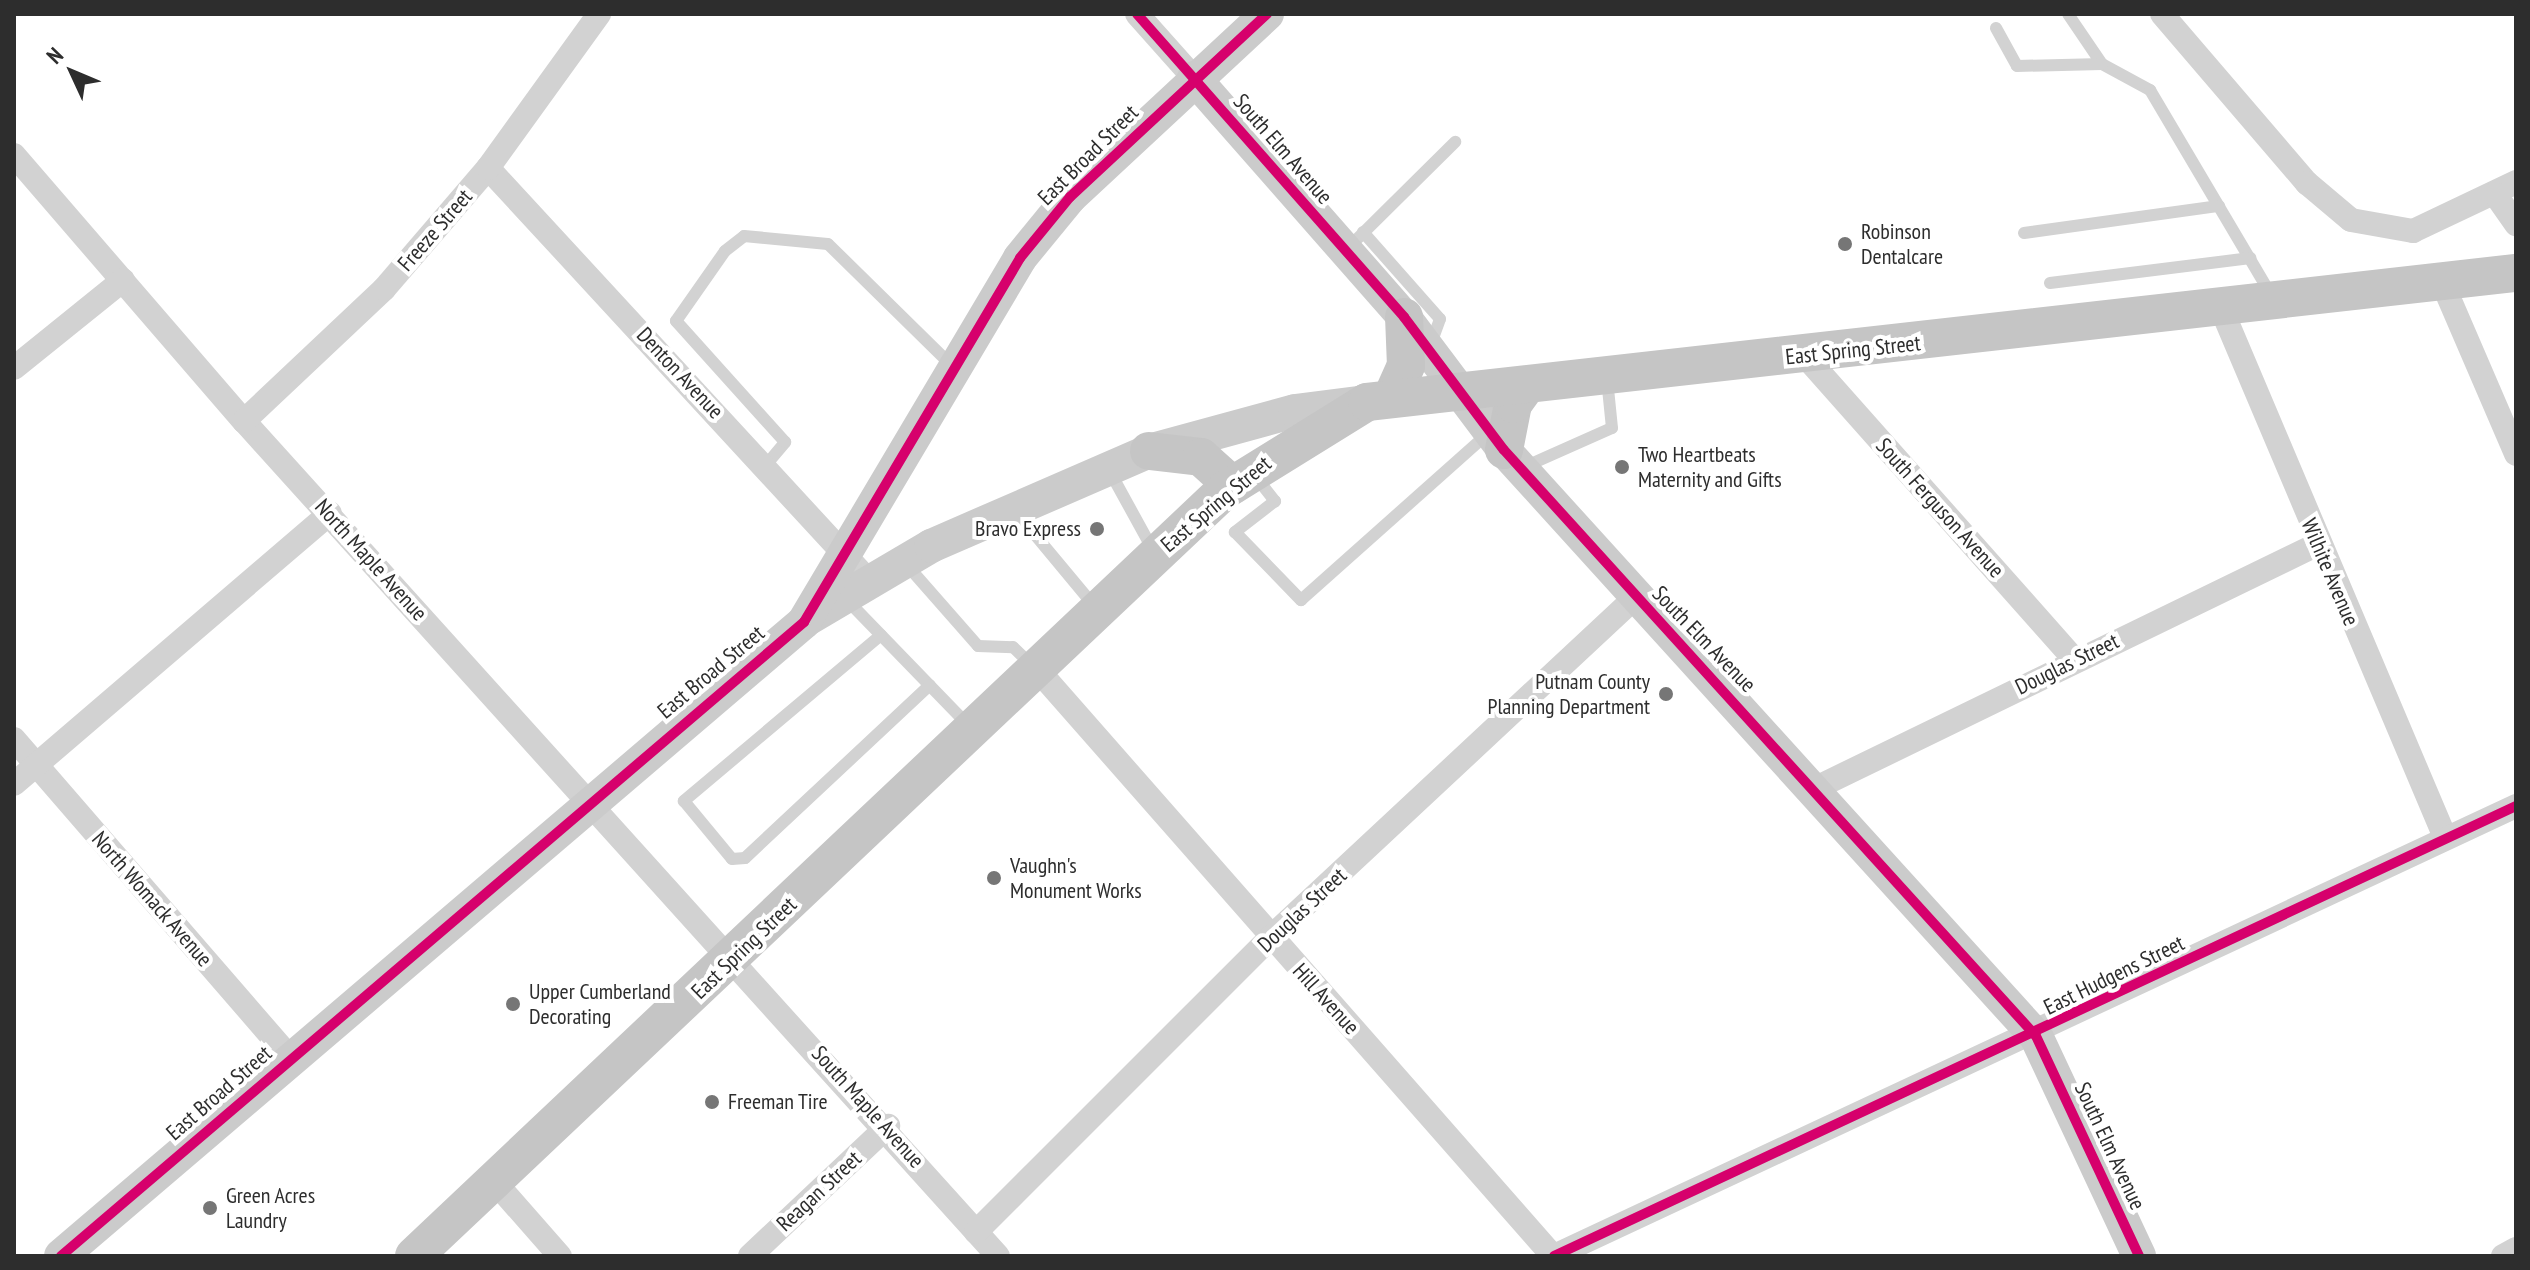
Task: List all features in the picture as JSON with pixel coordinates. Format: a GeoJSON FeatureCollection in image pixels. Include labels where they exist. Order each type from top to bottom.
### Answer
{"type":"FeatureCollection","features":[{"type":"Feature","properties":{"kind":"main road","name":"East Spring Street"},"geometry":{"type":"LineString","coordinates":[[414,1256],[734,960],[1156,554],[1379,401],[1805,356],[2516,273]]}},
{"type":"Feature","properties":{"kind":"main road"},"geometry":{"type":"LineString","coordinates":[[1379,401],[1406,366],[1404,317]]}},
{"type":"Feature","properties":{"kind":"main road"},"geometry":{"type":"LineString","coordinates":[[1505,450],[1513,404],[1527,385]]}},
{"type":"Feature","properties":{"kind":"main road"},"geometry":{"type":"LineString","coordinates":[[1149,451],[1201,457],[1229,505]]}},
{"type":"Feature","properties":{"kind":"street","name":"Freeze Street"},"geometry":{"type":"LineString","coordinates":[[244,421],[384,289],[488,168],[599,14]]}},
{"type":"Feature","properties":{"kind":"street"},"geometry":{"type":"LineString","coordinates":[[1137,14],[1194,78]]}},
{"type":"Feature","properties":{"kind":"street","name":"East Broad Street"},"geometry":{"type":"LineString","coordinates":[[61,1256],[804,622],[951,365],[1020,258],[1070,197],[1194,78],[1267,14]]}},
{"type":"Feature","properties":{"kind":"street"},"geometry":{"type":"LineString","coordinates":[[2162,14],[2307,183],[2351,220],[2413,231],[2506,188],[2516,224]]}},
{"type":"Feature","properties":{"kind":"street","name":"South Elm Avenue"},"geometry":{"type":"LineString","coordinates":[[1194,78],[1354,241],[1404,317],[1505,450],[1636,597],[1818,787],[2036,1036],[2139,1256]]}},
{"type":"Feature","properties":{"kind":"street","name":"North Maple Avenue"},"geometry":{"type":"LineString","coordinates":[[14,155],[244,421],[734,960]]}},
{"type":"Feature","properties":{"kind":"street","name":"Denton Avenue"},"geometry":{"type":"LineString","coordinates":[[488,168],[845,550],[856,588]]}},
{"type":"Feature","properties":{"kind":"street"},"geometry":{"type":"LineString","coordinates":[[14,368],[123,280]]}},
{"type":"Feature","properties":{"kind":"street"},"geometry":{"type":"LineString","coordinates":[[2442,282],[2516,454]]}},
{"type":"Feature","properties":{"kind":"street","name":"Wilhite Avenue"},"geometry":{"type":"LineString","coordinates":[[2221,308],[2318,544],[2444,835]]}},
{"type":"Feature","properties":{"kind":"street","name":"South Ferguson Avenue"},"geometry":{"type":"LineString","coordinates":[[1805,356],[2074,659]]}},
{"type":"Feature","properties":{"kind":"street"},"geometry":{"type":"LineString","coordinates":[[804,622],[904,561],[1015,506],[1149,451],[1295,411],[1379,401]]}},
{"type":"Feature","properties":{"kind":"street"},"geometry":{"type":"LineString","coordinates":[[14,784],[330,513]]}},
{"type":"Feature","properties":{"kind":"street","name":"Douglas Street"},"geometry":{"type":"LineString","coordinates":[[1818,787],[2074,659],[2318,544]]}},
{"type":"Feature","properties":{"kind":"street","name":"Douglas Street"},"geometry":{"type":"LineString","coordinates":[[976,1232],[1271,937],[1636,597]]}},
{"type":"Feature","properties":{"kind":"street","name":"Hill Avenue"},"geometry":{"type":"LineString","coordinates":[[1036,668],[1553,1256]]}},
{"type":"Feature","properties":{"kind":"street","name":"North Womack Avenue"},"geometry":{"type":"LineString","coordinates":[[14,739],[290,1058]]}},
{"type":"Feature","properties":{"kind":"street","name":"East Hudgens Street"},"geometry":{"type":"LineString","coordinates":[[1553,1256],[2036,1036],[2444,835],[2516,806]]}},
{"type":"Feature","properties":{"kind":"street","name":"South Maple Avenue"},"geometry":{"type":"LineString","coordinates":[[734,960],[888,1126],[998,1256]]}},
{"type":"Feature","properties":{"kind":"street","name":"Reagan Street"},"geometry":{"type":"LineString","coordinates":[[750,1256],[888,1126]]}},
{"type":"Feature","properties":{"kind":"street"},"geometry":{"type":"LineString","coordinates":[[494,1181],[560,1256]]}},
{"type":"Feature","properties":{"kind":"street"},"geometry":{"type":"LineString","coordinates":[[2503,1256],[2516,1249]]}},
{"type":"Feature","properties":{"kind":"lane"},"geometry":{"type":"LineString","coordinates":[[2068,14],[2102,64],[2150,90],[2275,302]]}},
{"type":"Feature","properties":{"kind":"lane"},"geometry":{"type":"LineString","coordinates":[[1996,28],[2017,66],[2102,64]]}},
{"type":"Feature","properties":{"kind":"lane"},"geometry":{"type":"LineString","coordinates":[[1428,348],[1440,319],[1354,241],[1455,142]]}},
{"type":"Feature","properties":{"kind":"lane"},"geometry":{"type":"LineString","coordinates":[[2024,233],[2219,206]]}},
{"type":"Feature","properties":{"kind":"lane"},"geometry":{"type":"LineString","coordinates":[[766,465],[785,442],[676,321],[725,251],[744,236],[828,244],[951,365]]}},
{"type":"Feature","properties":{"kind":"lane"},"geometry":{"type":"LineString","coordinates":[[2050,283],[2250,258]]}},
{"type":"Feature","properties":{"kind":"lane"},"geometry":{"type":"LineString","coordinates":[[1229,505],[1301,600],[1505,450],[1612,428],[1607,376]]}},
{"type":"Feature","properties":{"kind":"lane"},"geometry":{"type":"LineString","coordinates":[[1107,468],[1156,554]]}},
{"type":"Feature","properties":{"kind":"lane"},"geometry":{"type":"LineString","coordinates":[[1015,506],[1021,526],[1098,610]]}},
{"type":"Feature","properties":{"kind":"lane"},"geometry":{"type":"LineString","coordinates":[[904,561],[978,646],[1013,647],[1036,668]]}},
{"type":"Feature","properties":{"kind":"lane"},"geometry":{"type":"LineString","coordinates":[[856,588],[881,635],[973,729]]}},
{"type":"Feature","properties":{"kind":"lane"},"geometry":{"type":"LineString","coordinates":[[881,635],[684,801],[732,859],[745,858],[930,685]]}},
{"type":"Feature","properties":{"kind":"cycle path"},"geometry":{"type":"LineString","coordinates":[[1137,14],[1404,317],[1504,450],[2036,1036],[2139,1256]]}},
{"type":"Feature","properties":{"kind":"cycle path"},"geometry":{"type":"LineString","coordinates":[[61,1256],[804,622],[1020,258],[1070,197],[1267,14]]}},
{"type":"Feature","properties":{"kind":"cycle path"},"geometry":{"type":"LineString","coordinates":[[1554,1256],[2516,806]]}},
{"type":"Feature","properties":{"kind":"place","name":"Robinson Dentalcare"},"geometry":{"type":"Point","coordinates":[1845,244]}},
{"type":"Feature","properties":{"kind":"place","name":"Two Heartbeats Maternity and Gifts"},"geometry":{"type":"Point","coordinates":[1622,467]}},
{"type":"Feature","properties":{"kind":"place","name":"Bravo Express"},"geometry":{"type":"Point","coordinates":[1097,529]}},
{"type":"Feature","properties":{"kind":"place","name":"Putnam County Planning Department"},"geometry":{"type":"Point","coordinates":[1666,694]}},
{"type":"Feature","properties":{"kind":"place","name":"Vaughn's Monument Works"},"geometry":{"type":"Point","coordinates":[994,878]}},
{"type":"Feature","properties":{"kind":"place","name":"Upper Cumberland Decorating"},"geometry":{"type":"Point","coordinates":[513,1004]}},
{"type":"Feature","properties":{"kind":"place","name":"Freeman Tire"},"geometry":{"type":"Point","coordinates":[712,1102]}},
{"type":"Feature","properties":{"kind":"place","name":"Green Acres Laundry"},"geometry":{"type":"Point","coordinates":[210,1208]}}]}
